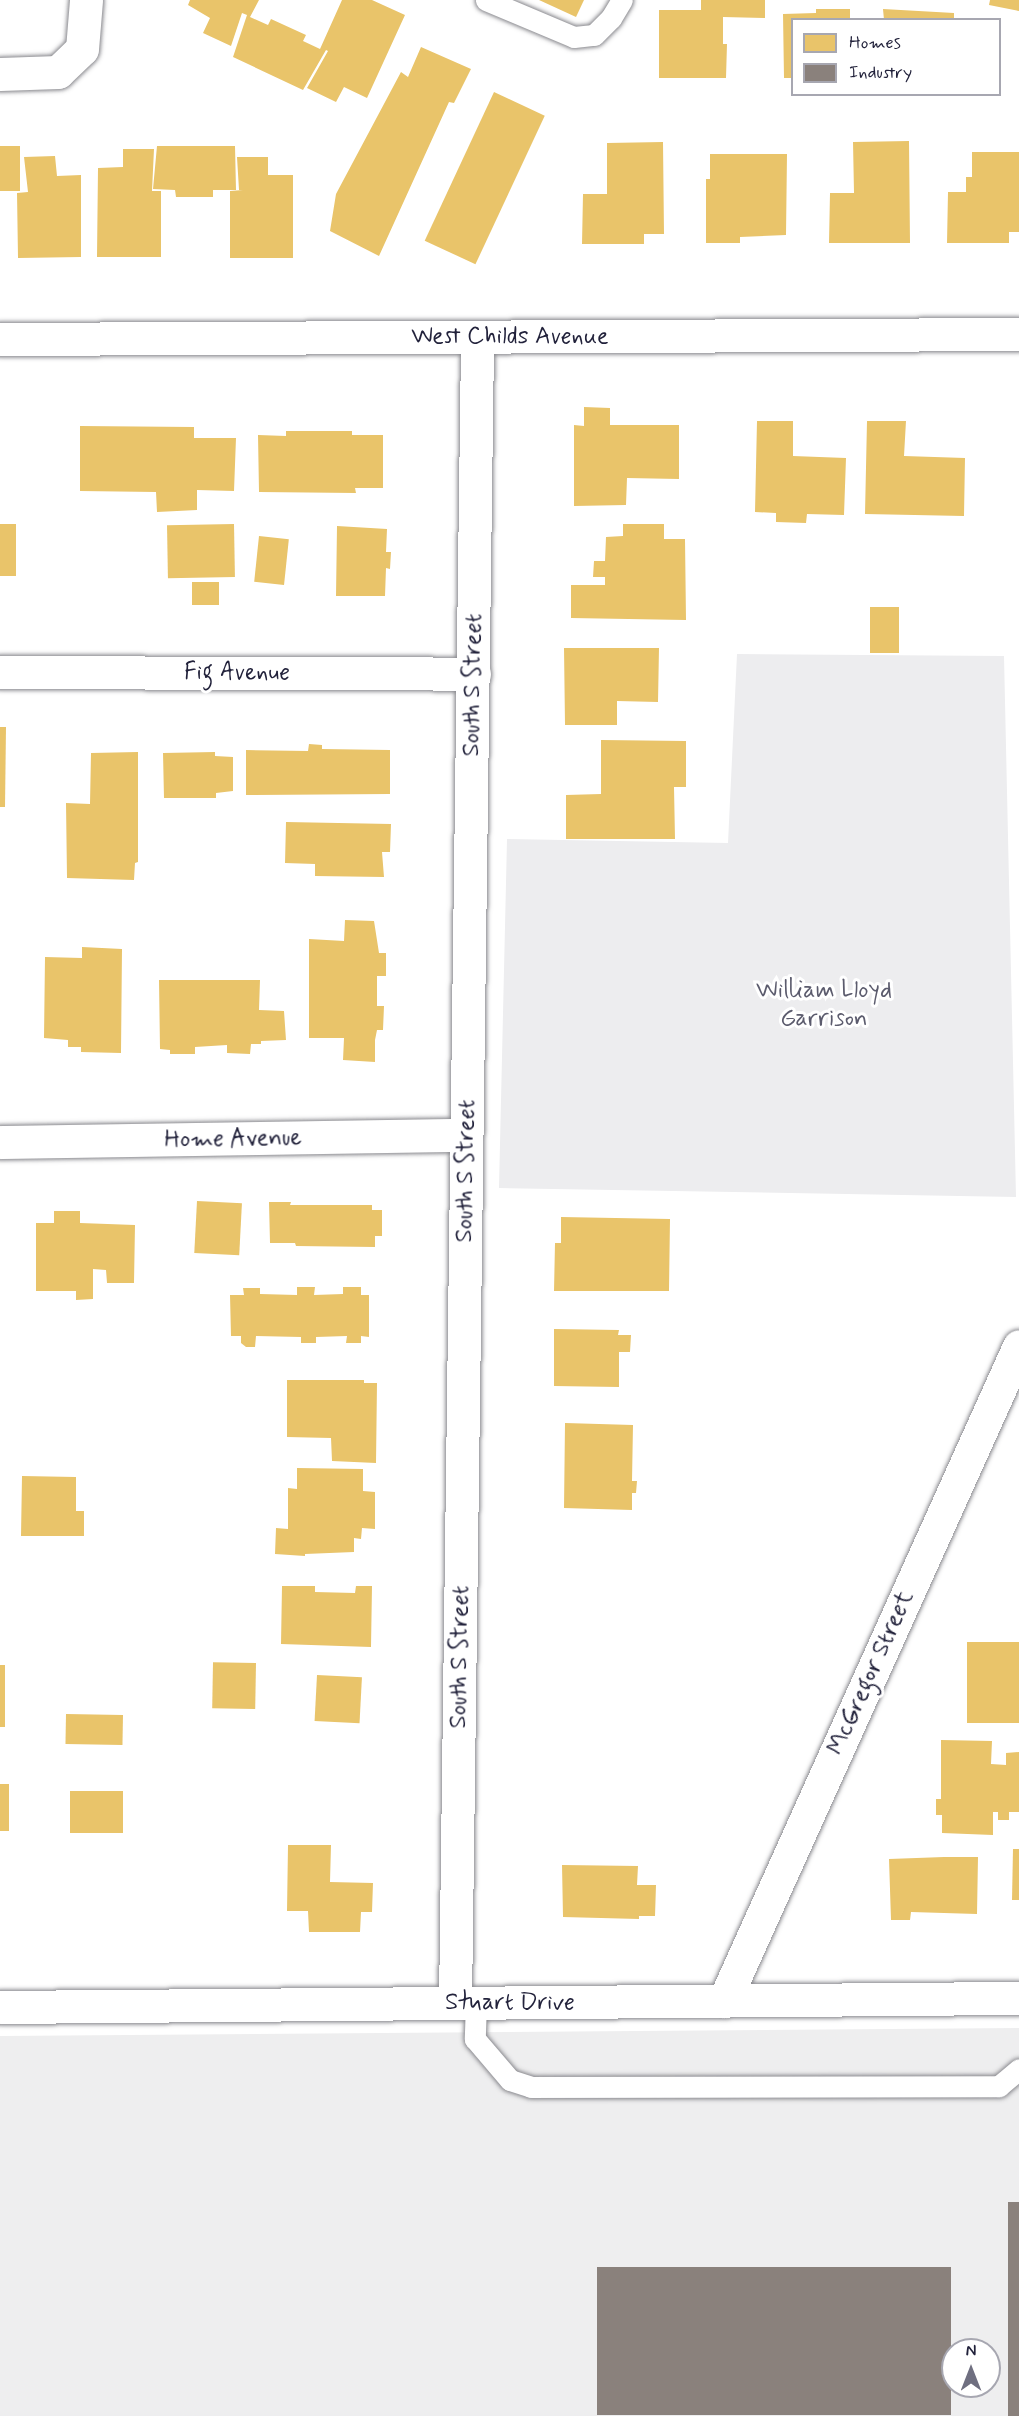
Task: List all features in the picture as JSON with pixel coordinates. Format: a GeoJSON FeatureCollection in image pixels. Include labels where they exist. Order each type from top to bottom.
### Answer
{"type":"FeatureCollection","features":[{"type":"Feature","properties":{"kind":"street"},"geometry":{"type":"LineString","coordinates":[[0,74],[58,72],[82,49],[86,0]]}},
{"type":"Feature","properties":{"kind":"street","name":"West Childs Avenue"},"geometry":{"type":"LineString","coordinates":[[0,339],[1019,334]]}},
{"type":"Feature","properties":{"kind":"street","name":"South S Street"},"geometry":{"type":"LineString","coordinates":[[466,2003],[466,1135],[477,338]]}},
{"type":"Feature","properties":{"kind":"street","name":"Fig Avenue"},"geometry":{"type":"LineString","coordinates":[[0,672],[474,674]]}},
{"type":"Feature","properties":{"kind":"street","name":"Home Avenue"},"geometry":{"type":"LineString","coordinates":[[0,1142],[466,1135]]}},
{"type":"Feature","properties":{"kind":"street","name":"McGregor Street"},"geometry":{"type":"LineString","coordinates":[[724,2001],[1019,1346]]}},
{"type":"Feature","properties":{"kind":"street","name":"Stuart Drive"},"geometry":{"type":"LineString","coordinates":[[0,2007],[1019,1998]]}},
{"type":"Feature","properties":{"kind":"lane"},"geometry":{"type":"LineString","coordinates":[[486,0],[574,37],[594,35],[611,18],[622,0]]}},
{"type":"Feature","properties":{"kind":"lane"},"geometry":{"type":"LineString","coordinates":[[466,2003],[475,2039],[510,2080],[531,2087],[999,2086],[1019,2069]]}},
{"type":"Feature","properties":{"kind":"shaded area"},"geometry":{"type":"Polygon","coordinates":[[[1019,2028],[1019,2416],[0,2416],[0,2036],[1019,2028]]]}},
{"type":"Feature","properties":{"kind":"green space","name":"William Lloyd Garrison"},"geometry":{"type":"Polygon","coordinates":[[[737,654],[1004,656],[1016,1197],[499,1188],[507,839],[728,843],[737,654]]]}},
{"type":"Feature","properties":{"kind":"building: Homes"},"geometry":{"type":"Polygon","coordinates":[[[190,0],[259,0],[250,17],[268,25],[271,19],[306,35],[303,41],[320,49],[342,0],[372,0],[405,15],[367,98],[344,87],[336,102],[307,88],[328,51],[326,50],[303,90],[233,57],[247,15],[242,13],[231,46],[203,33],[210,18],[188,5],[190,0]]]}},
{"type":"Feature","properties":{"kind":"building: Homes"},"geometry":{"type":"Polygon","coordinates":[[[539,0],[584,0],[576,17],[539,0]]]}},
{"type":"Feature","properties":{"kind":"building: Homes"},"geometry":{"type":"Polygon","coordinates":[[[701,0],[765,0],[765,18],[723,17],[723,44],[727,44],[726,78],[659,78],[659,10],[701,10],[701,0]]]}},
{"type":"Feature","properties":{"kind":"building: Homes"},"geometry":{"type":"Polygon","coordinates":[[[990,0],[1019,0],[1019,11],[989,5],[990,0]]]}},
{"type":"Feature","properties":{"kind":"building: Homes"},"geometry":{"type":"Polygon","coordinates":[[[816,9],[850,9],[850,18],[791,18],[791,78],[784,78],[783,14],[816,13],[816,9]]]}},
{"type":"Feature","properties":{"kind":"building: Homes"},"geometry":{"type":"Polygon","coordinates":[[[883,9],[954,13],[954,18],[884,18],[883,9]]]}},
{"type":"Feature","properties":{"kind":"building: Homes"},"geometry":{"type":"Polygon","coordinates":[[[421,47],[471,69],[454,103],[449,102],[379,256],[330,231],[336,194],[401,72],[408,77],[421,47]]]}},
{"type":"Feature","properties":{"kind":"building: Homes"},"geometry":{"type":"Polygon","coordinates":[[[494,92],[545,116],[475,264],[425,241],[494,92]]]}},
{"type":"Feature","properties":{"kind":"building: Homes"},"geometry":{"type":"Polygon","coordinates":[[[909,141],[910,243],[829,243],[830,193],[854,193],[853,142],[909,141]]]}},
{"type":"Feature","properties":{"kind":"building: Homes"},"geometry":{"type":"Polygon","coordinates":[[[663,142],[664,234],[644,234],[644,244],[582,244],[583,194],[607,194],[607,143],[663,142]]]}},
{"type":"Feature","properties":{"kind":"building: Homes"},"geometry":{"type":"Polygon","coordinates":[[[0,146],[20,146],[20,191],[0,191],[0,146]]]}},
{"type":"Feature","properties":{"kind":"building: Homes"},"geometry":{"type":"Polygon","coordinates":[[[157,146],[235,146],[236,190],[213,190],[213,197],[176,197],[175,190],[153,189],[157,146]]]}},
{"type":"Feature","properties":{"kind":"building: Homes"},"geometry":{"type":"Polygon","coordinates":[[[123,149],[154,149],[152,191],[161,191],[161,257],[97,257],[98,168],[123,167],[123,149]]]}},
{"type":"Feature","properties":{"kind":"building: Homes"},"geometry":{"type":"Polygon","coordinates":[[[972,152],[1019,152],[1019,232],[1009,232],[1009,243],[947,243],[948,192],[966,192],[966,177],[972,177],[972,152]]]}},
{"type":"Feature","properties":{"kind":"building: Homes"},"geometry":{"type":"Polygon","coordinates":[[[710,154],[787,154],[786,235],[740,237],[740,243],[706,243],[706,179],[710,179],[710,154]]]}},
{"type":"Feature","properties":{"kind":"building: Homes"},"geometry":{"type":"Polygon","coordinates":[[[55,156],[57,176],[81,175],[81,257],[18,258],[17,193],[28,192],[24,157],[55,156]]]}},
{"type":"Feature","properties":{"kind":"building: Homes"},"geometry":{"type":"Polygon","coordinates":[[[237,157],[268,157],[268,175],[293,175],[293,258],[230,258],[230,191],[243,190],[239,190],[237,157]]]}},
{"type":"Feature","properties":{"kind":"building: Homes"},"geometry":{"type":"Polygon","coordinates":[[[584,407],[610,408],[610,425],[679,425],[679,479],[627,478],[626,505],[574,506],[574,425],[584,426],[584,407]]]}},
{"type":"Feature","properties":{"kind":"building: Homes"},"geometry":{"type":"Polygon","coordinates":[[[757,421],[793,421],[793,456],[846,458],[844,515],[807,514],[806,523],[776,522],[776,513],[755,512],[757,421]]]}},
{"type":"Feature","properties":{"kind":"building: Homes"},"geometry":{"type":"Polygon","coordinates":[[[867,421],[906,421],[904,456],[965,458],[964,516],[865,514],[867,421]]]}},
{"type":"Feature","properties":{"kind":"building: Homes"},"geometry":{"type":"Polygon","coordinates":[[[80,426],[194,427],[194,438],[236,438],[234,491],[197,490],[197,510],[157,512],[156,492],[80,491],[80,426]]]}},
{"type":"Feature","properties":{"kind":"building: Homes"},"geometry":{"type":"Polygon","coordinates":[[[286,431],[352,431],[352,435],[383,435],[383,488],[355,488],[356,493],[259,492],[258,435],[286,436],[286,431]]]}},
{"type":"Feature","properties":{"kind":"building: Homes"},"geometry":{"type":"Polygon","coordinates":[[[0,524],[16,524],[16,576],[0,576],[0,524]]]}},
{"type":"Feature","properties":{"kind":"building: Homes"},"geometry":{"type":"Polygon","coordinates":[[[234,524],[235,577],[168,578],[167,525],[234,524]]]}},
{"type":"Feature","properties":{"kind":"building: Homes"},"geometry":{"type":"Polygon","coordinates":[[[623,524],[664,524],[664,539],[685,539],[686,620],[571,618],[571,585],[605,585],[605,577],[593,577],[594,561],[605,561],[606,537],[623,536],[623,524]]]}},
{"type":"Feature","properties":{"kind":"building: Homes"},"geometry":{"type":"Polygon","coordinates":[[[337,526],[387,529],[386,552],[391,552],[390,569],[386,568],[385,596],[336,596],[337,526]]]}},
{"type":"Feature","properties":{"kind":"building: Homes"},"geometry":{"type":"Polygon","coordinates":[[[259,536],[289,539],[284,585],[254,582],[259,536]]]}},
{"type":"Feature","properties":{"kind":"building: Homes"},"geometry":{"type":"Polygon","coordinates":[[[192,582],[219,582],[219,605],[192,605],[192,582]]]}},
{"type":"Feature","properties":{"kind":"building: Homes"},"geometry":{"type":"Polygon","coordinates":[[[870,607],[899,607],[899,653],[870,653],[870,607]]]}},
{"type":"Feature","properties":{"kind":"building: Homes"},"geometry":{"type":"Polygon","coordinates":[[[564,648],[659,648],[658,702],[617,701],[617,725],[565,725],[564,648]]]}},
{"type":"Feature","properties":{"kind":"building: Homes"},"geometry":{"type":"Polygon","coordinates":[[[0,727],[6,727],[5,807],[0,807],[0,727]]]}},
{"type":"Feature","properties":{"kind":"building: Homes"},"geometry":{"type":"Polygon","coordinates":[[[601,740],[686,741],[686,787],[674,787],[675,839],[566,839],[566,795],[601,794],[601,740]]]}},
{"type":"Feature","properties":{"kind":"building: Homes"},"geometry":{"type":"Polygon","coordinates":[[[309,744],[322,745],[322,749],[390,750],[390,794],[246,795],[246,750],[308,751],[309,744]]]}},
{"type":"Feature","properties":{"kind":"building: Homes"},"geometry":{"type":"Polygon","coordinates":[[[138,752],[138,862],[135,863],[134,880],[67,878],[66,803],[90,804],[91,753],[138,752]]]}},
{"type":"Feature","properties":{"kind":"building: Homes"},"geometry":{"type":"Polygon","coordinates":[[[215,752],[215,756],[233,757],[233,791],[216,793],[216,798],[164,798],[163,753],[215,752]]]}},
{"type":"Feature","properties":{"kind":"building: Homes"},"geometry":{"type":"Polygon","coordinates":[[[286,822],[391,824],[390,852],[382,852],[384,877],[315,876],[315,864],[285,863],[286,822]]]}},
{"type":"Feature","properties":{"kind":"building: Homes"},"geometry":{"type":"Polygon","coordinates":[[[345,920],[374,921],[379,953],[386,953],[386,976],[377,976],[377,1006],[384,1006],[383,1030],[377,1030],[375,1040],[375,1062],[343,1060],[344,1038],[309,1038],[309,939],[344,941],[345,920]]]}},
{"type":"Feature","properties":{"kind":"building: Homes"},"geometry":{"type":"Polygon","coordinates":[[[82,947],[122,949],[121,1053],[81,1052],[81,1047],[68,1047],[68,1040],[44,1038],[45,957],[82,958],[82,947]]]}},
{"type":"Feature","properties":{"kind":"building: Homes"},"geometry":{"type":"Polygon","coordinates":[[[159,980],[260,980],[259,1010],[284,1011],[286,1040],[261,1041],[261,1044],[251,1044],[250,1054],[227,1053],[227,1045],[195,1047],[195,1054],[170,1054],[170,1050],[160,1049],[159,980]]]}},
{"type":"Feature","properties":{"kind":"building: Homes"},"geometry":{"type":"Polygon","coordinates":[[[197,1201],[242,1203],[239,1255],[194,1253],[197,1201]]]}},
{"type":"Feature","properties":{"kind":"building: Homes"},"geometry":{"type":"Polygon","coordinates":[[[269,1202],[291,1202],[290,1205],[372,1205],[372,1210],[382,1210],[382,1236],[375,1236],[375,1247],[296,1246],[295,1243],[270,1243],[269,1202]]]}},
{"type":"Feature","properties":{"kind":"building: Homes"},"geometry":{"type":"Polygon","coordinates":[[[54,1211],[80,1211],[80,1223],[135,1225],[134,1283],[107,1283],[106,1270],[93,1269],[93,1299],[76,1300],[76,1291],[36,1291],[36,1223],[54,1223],[54,1211]]]}},
{"type":"Feature","properties":{"kind":"building: Homes"},"geometry":{"type":"Polygon","coordinates":[[[561,1217],[670,1219],[669,1291],[554,1291],[555,1243],[561,1243],[561,1217]]]}},
{"type":"Feature","properties":{"kind":"building: Homes"},"geometry":{"type":"Polygon","coordinates":[[[297,1287],[315,1287],[314,1295],[343,1294],[343,1287],[361,1287],[361,1295],[369,1295],[369,1337],[361,1336],[361,1343],[346,1343],[347,1336],[316,1337],[316,1343],[301,1343],[301,1337],[256,1336],[255,1347],[246,1347],[241,1343],[241,1336],[231,1336],[230,1295],[244,1295],[243,1288],[260,1288],[260,1294],[297,1295],[297,1287]]]}},
{"type":"Feature","properties":{"kind":"building: Homes"},"geometry":{"type":"Polygon","coordinates":[[[554,1329],[619,1330],[618,1335],[631,1335],[630,1352],[619,1352],[619,1387],[554,1386],[554,1329]]]}},
{"type":"Feature","properties":{"kind":"building: Homes"},"geometry":{"type":"Polygon","coordinates":[[[287,1380],[364,1380],[364,1383],[377,1383],[376,1463],[332,1461],[331,1438],[287,1437],[287,1380]]]}},
{"type":"Feature","properties":{"kind":"building: Homes"},"geometry":{"type":"Polygon","coordinates":[[[565,1423],[633,1425],[632,1481],[637,1481],[636,1493],[632,1493],[632,1510],[564,1508],[565,1423]]]}},
{"type":"Feature","properties":{"kind":"building: Homes"},"geometry":{"type":"Polygon","coordinates":[[[297,1468],[363,1469],[363,1491],[375,1492],[375,1529],[362,1528],[361,1539],[354,1538],[354,1552],[305,1554],[305,1556],[275,1554],[276,1528],[288,1529],[288,1488],[297,1489],[297,1468]]]}},
{"type":"Feature","properties":{"kind":"building: Homes"},"geometry":{"type":"Polygon","coordinates":[[[22,1476],[76,1477],[76,1511],[84,1511],[84,1536],[21,1536],[22,1476]]]}},
{"type":"Feature","properties":{"kind":"building: Homes"},"geometry":{"type":"Polygon","coordinates":[[[282,1586],[315,1586],[315,1592],[355,1593],[356,1586],[372,1586],[371,1647],[281,1644],[282,1586]]]}},
{"type":"Feature","properties":{"kind":"building: Homes"},"geometry":{"type":"Polygon","coordinates":[[[967,1642],[1019,1642],[1019,1723],[967,1723],[967,1642]]]}},
{"type":"Feature","properties":{"kind":"building: Homes"},"geometry":{"type":"Polygon","coordinates":[[[213,1662],[256,1663],[255,1709],[212,1708],[213,1662]]]}},
{"type":"Feature","properties":{"kind":"building: Homes"},"geometry":{"type":"Polygon","coordinates":[[[0,1665],[5,1665],[5,1727],[0,1727],[0,1665]]]}},
{"type":"Feature","properties":{"kind":"building: Homes"},"geometry":{"type":"Polygon","coordinates":[[[317,1675],[362,1677],[360,1723],[315,1721],[317,1675]]]}},
{"type":"Feature","properties":{"kind":"building: Homes"},"geometry":{"type":"Polygon","coordinates":[[[66,1714],[123,1715],[122,1745],[65,1744],[66,1714]]]}},
{"type":"Feature","properties":{"kind":"building: Homes"},"geometry":{"type":"Polygon","coordinates":[[[941,1740],[992,1741],[991,1764],[1006,1765],[1006,1753],[1019,1752],[1019,1812],[1009,1812],[1009,1820],[998,1820],[998,1812],[993,1812],[993,1835],[942,1833],[942,1815],[936,1815],[936,1799],[941,1799],[941,1740]]]}},
{"type":"Feature","properties":{"kind":"building: Homes"},"geometry":{"type":"Polygon","coordinates":[[[0,1784],[9,1784],[9,1831],[0,1831],[0,1784]]]}},
{"type":"Feature","properties":{"kind":"building: Homes"},"geometry":{"type":"Polygon","coordinates":[[[70,1791],[123,1791],[123,1833],[70,1833],[70,1791]]]}},
{"type":"Feature","properties":{"kind":"building: Homes"},"geometry":{"type":"Polygon","coordinates":[[[288,1845],[331,1845],[330,1882],[373,1883],[372,1912],[361,1912],[360,1932],[309,1932],[308,1911],[287,1911],[288,1845]]]}},
{"type":"Feature","properties":{"kind":"building: Homes"},"geometry":{"type":"Polygon","coordinates":[[[1013,1849],[1019,1849],[1019,1900],[1012,1900],[1013,1849]]]}},
{"type":"Feature","properties":{"kind":"building: Homes"},"geometry":{"type":"Polygon","coordinates":[[[978,1857],[977,1914],[911,1912],[910,1920],[891,1920],[889,1859],[978,1857]]]}},
{"type":"Feature","properties":{"kind":"building: Homes"},"geometry":{"type":"Polygon","coordinates":[[[562,1865],[638,1866],[637,1885],[656,1885],[655,1916],[639,1916],[639,1919],[563,1917],[562,1865]]]}},
{"type":"Feature","properties":{"kind":"building: Industry"},"geometry":{"type":"Polygon","coordinates":[[[1008,2202],[1019,2202],[1019,2416],[1008,2416],[1008,2202]]]}},
{"type":"Feature","properties":{"kind":"building: Industry"},"geometry":{"type":"Polygon","coordinates":[[[597,2267],[951,2267],[951,2338],[941,2338],[941,2398],[951,2398],[951,2415],[597,2415],[597,2267]]]}}]}
